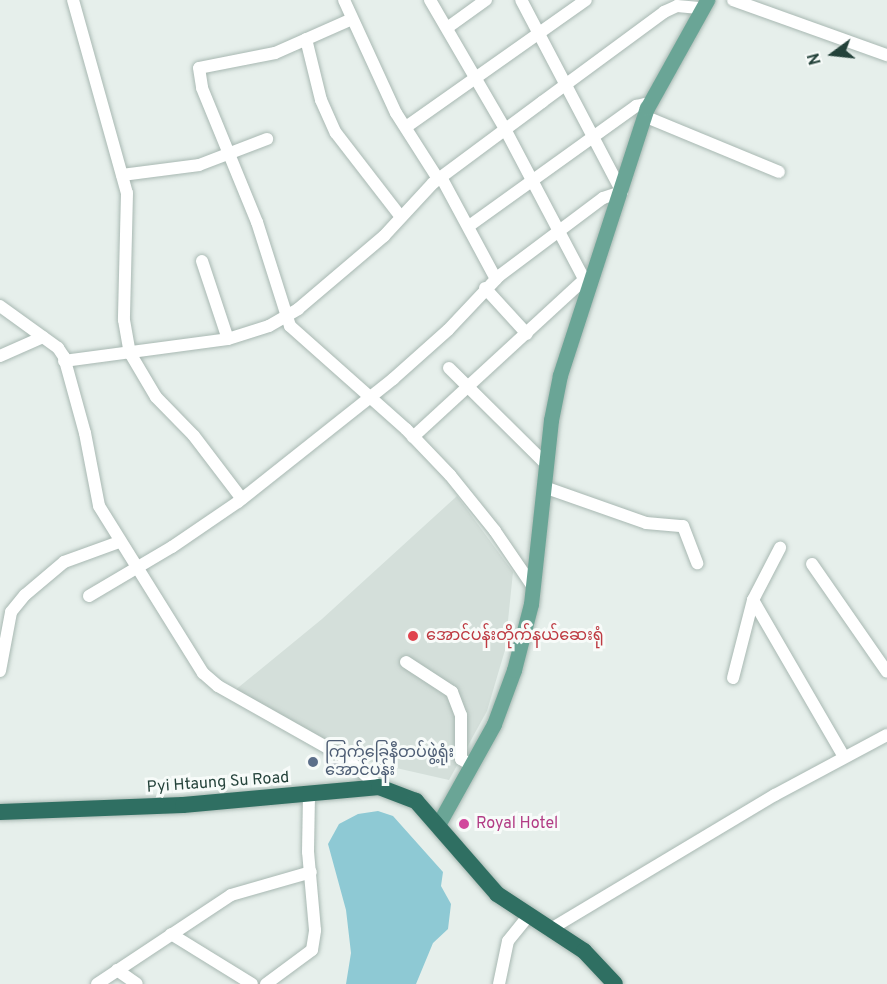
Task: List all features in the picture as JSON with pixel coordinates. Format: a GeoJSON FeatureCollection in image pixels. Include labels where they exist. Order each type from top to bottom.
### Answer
{"type":"FeatureCollection","features":[{"type":"Feature","properties":{"kind":"highway","name":"Pyi Htaung Su Road"},"geometry":{"type":"LineString","coordinates":[[0,812],[85,811],[379,787],[416,801],[439,823],[497,894],[584,951],[615,984]]}},
{"type":"Feature","properties":{"kind":"main road"},"geometry":{"type":"LineString","coordinates":[[439,823],[494,724],[514,670],[532,587],[546,464],[560,375],[586,284],[622,192],[647,110],[705,4]]}},
{"type":"Feature","properties":{"kind":"street"},"geometry":{"type":"LineString","coordinates":[[73,0],[127,193],[124,320],[130,353],[156,397],[194,436],[242,499]]}},
{"type":"Feature","properties":{"kind":"street"},"geometry":{"type":"LineString","coordinates":[[344,0],[406,127],[469,226],[496,279]]}},
{"type":"Feature","properties":{"kind":"street"},"geometry":{"type":"LineString","coordinates":[[413,437],[586,284],[505,129],[430,0]]}},
{"type":"Feature","properties":{"kind":"street"},"geometry":{"type":"LineString","coordinates":[[447,28],[486,0]]}},
{"type":"Feature","properties":{"kind":"street"},"geometry":{"type":"LineString","coordinates":[[89,596],[242,499],[370,397],[448,330],[485,288],[496,279],[603,198],[622,192],[592,137],[568,83],[521,0]]}},
{"type":"Feature","properties":{"kind":"street"},"geometry":{"type":"LineString","coordinates":[[406,127],[476,80],[586,0]]}},
{"type":"Feature","properties":{"kind":"street"},"geometry":{"type":"LineString","coordinates":[[733,0],[887,55]]}},
{"type":"Feature","properties":{"kind":"street"},"geometry":{"type":"LineString","coordinates":[[64,362],[228,339],[285,317],[368,250],[440,178],[505,129],[664,12],[677,6],[705,4]]}},
{"type":"Feature","properties":{"kind":"street"},"geometry":{"type":"LineString","coordinates":[[352,19],[275,52],[199,68],[202,88],[257,222],[285,317],[290,326],[413,437],[495,531],[532,587]]}},
{"type":"Feature","properties":{"kind":"street"},"geometry":{"type":"LineString","coordinates":[[306,39],[321,100],[336,133],[401,217]]}},
{"type":"Feature","properties":{"kind":"street"},"geometry":{"type":"LineString","coordinates":[[469,226],[636,106],[779,172]]}},
{"type":"Feature","properties":{"kind":"street"},"geometry":{"type":"LineString","coordinates":[[122,175],[230,157],[267,139]]}},
{"type":"Feature","properties":{"kind":"street"},"geometry":{"type":"LineString","coordinates":[[202,261],[228,339]]}},
{"type":"Feature","properties":{"kind":"street"},"geometry":{"type":"LineString","coordinates":[[485,288],[527,334]]}},
{"type":"Feature","properties":{"kind":"street"},"geometry":{"type":"LineString","coordinates":[[0,306],[58,348],[85,434],[99,506],[119,542],[203,673],[218,686],[346,759],[379,787]]}},
{"type":"Feature","properties":{"kind":"street"},"geometry":{"type":"LineString","coordinates":[[0,356],[42,337]]}},
{"type":"Feature","properties":{"kind":"street"},"geometry":{"type":"LineString","coordinates":[[449,368],[546,464]]}},
{"type":"Feature","properties":{"kind":"street"},"geometry":{"type":"LineString","coordinates":[[544,487],[646,523],[683,526],[697,563]]}},
{"type":"Feature","properties":{"kind":"street"},"geometry":{"type":"LineString","coordinates":[[0,671],[12,612],[25,595],[64,562],[119,542]]}},
{"type":"Feature","properties":{"kind":"street"},"geometry":{"type":"LineString","coordinates":[[733,678],[753,600],[780,548]]}},
{"type":"Feature","properties":{"kind":"street"},"geometry":{"type":"LineString","coordinates":[[812,564],[887,672]]}},
{"type":"Feature","properties":{"kind":"street"},"geometry":{"type":"LineString","coordinates":[[753,600],[843,757]]}},
{"type":"Feature","properties":{"kind":"street"},"geometry":{"type":"LineString","coordinates":[[406,662],[452,692],[461,715],[461,759],[471,765]]}},
{"type":"Feature","properties":{"kind":"street"},"geometry":{"type":"LineString","coordinates":[[549,930],[843,757],[887,735]]}},
{"type":"Feature","properties":{"kind":"street"},"geometry":{"type":"LineString","coordinates":[[266,984],[312,950],[315,930],[309,794]]}},
{"type":"Feature","properties":{"kind":"street"},"geometry":{"type":"LineString","coordinates":[[97,984],[231,896],[311,872]]}},
{"type":"Feature","properties":{"kind":"street"},"geometry":{"type":"LineString","coordinates":[[499,984],[508,941],[528,916]]}},
{"type":"Feature","properties":{"kind":"street"},"geometry":{"type":"LineString","coordinates":[[171,934],[252,984]]}},
{"type":"Feature","properties":{"kind":"street"},"geometry":{"type":"LineString","coordinates":[[117,970],[137,984]]}},
{"type":"Feature","properties":{"kind":"shaded area"},"geometry":{"type":"Polygon","coordinates":[[[457,496],[513,572],[505,650],[487,711],[449,780],[361,760],[234,691],[322,619],[457,496]]]}},
{"type":"Feature","properties":{"kind":"water"},"geometry":{"type":"Polygon","coordinates":[[[378,811],[393,816],[443,872],[441,886],[451,904],[448,929],[433,943],[416,984],[346,984],[351,953],[346,910],[328,844],[339,824],[358,814],[378,811]]]}},
{"type":"Feature","properties":{"kind":"place","name":"အောင်ပန်းတိုက်နယ်ဆေးရုံ"},"geometry":{"type":"Point","coordinates":[413,636]}},
{"type":"Feature","properties":{"kind":"place","name":"ကြက်ခြေနီတပ်ဖွဲ့ရုံး အောင်ပန်း"},"geometry":{"type":"Point","coordinates":[313,762]}},
{"type":"Feature","properties":{"kind":"place","name":"Royal Hotel"},"geometry":{"type":"Point","coordinates":[464,824]}}]}
